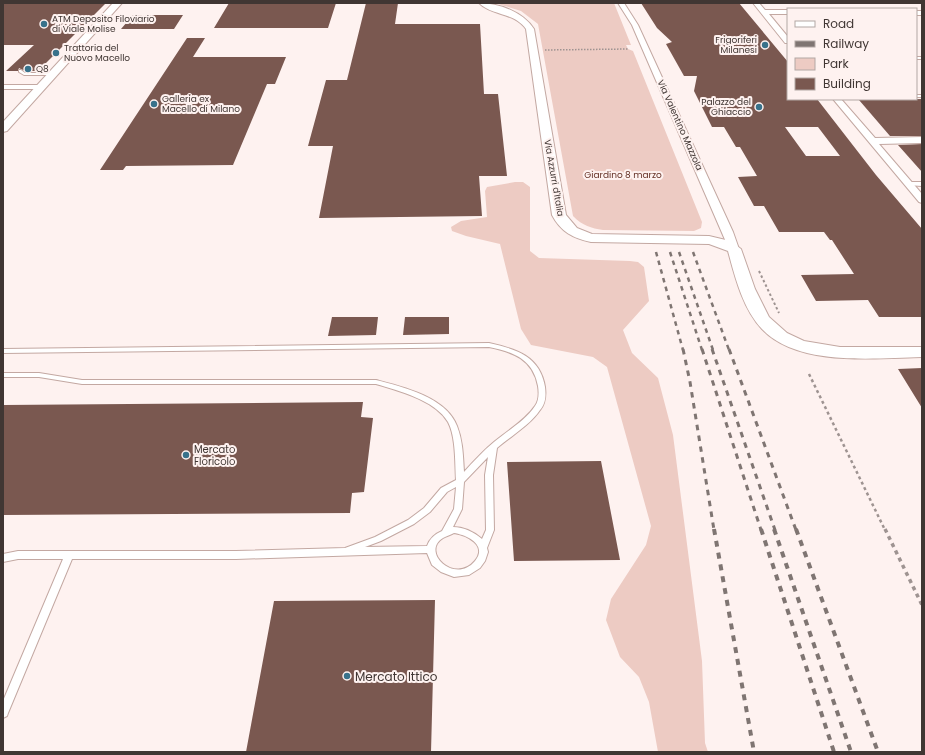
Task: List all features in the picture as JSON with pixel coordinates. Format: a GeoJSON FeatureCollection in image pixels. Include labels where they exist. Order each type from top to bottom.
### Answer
{"type":"FeatureCollection","features":[{"type":"Feature","properties":{"kind":"street"},"geometry":{"type":"LineString","coordinates":[[3,129],[118,3]]}},
{"type":"Feature","properties":{"kind":"street","name":"Via Azzurri d'Italia"},"geometry":{"type":"LineString","coordinates":[[474,3],[483,8],[505,12]]}},
{"type":"Feature","properties":{"kind":"street","name":"Via Azzurri d'Italia"},"geometry":{"type":"LineString","coordinates":[[483,3],[524,20],[530,29],[559,216],[563,225],[579,235],[591,238],[694,240],[719,242],[734,249]]}},
{"type":"Feature","properties":{"kind":"street","name":"Via Valentino Mazzola"},"geometry":{"type":"LineString","coordinates":[[621,3],[635,25],[728,232],[734,249]]}},
{"type":"Feature","properties":{"kind":"street"},"geometry":{"type":"LineString","coordinates":[[756,3],[787,40]]}},
{"type":"Feature","properties":{"kind":"street"},"geometry":{"type":"LineString","coordinates":[[763,12],[787,12]]}},
{"type":"Feature","properties":{"kind":"street"},"geometry":{"type":"LineString","coordinates":[[3,87],[41,87]]}},
{"type":"Feature","properties":{"kind":"street"},"geometry":{"type":"LineString","coordinates":[[838,100],[922,200]]}},
{"type":"Feature","properties":{"kind":"street"},"geometry":{"type":"LineString","coordinates":[[872,141],[922,140]]}},
{"type":"Feature","properties":{"kind":"street","name":"Via Azzurri d'Italia"},"geometry":{"type":"LineString","coordinates":[[694,240],[722,248],[732,256],[739,266]]}},
{"type":"Feature","properties":{"kind":"street"},"geometry":{"type":"LineString","coordinates":[[734,249],[739,266],[762,318],[773,330],[792,341],[820,351],[922,352]]}},
{"type":"Feature","properties":{"kind":"lane"},"geometry":{"type":"LineString","coordinates":[[20,71],[23,74],[53,74]]}},
{"type":"Feature","properties":{"kind":"lane"},"geometry":{"type":"LineString","coordinates":[[908,184],[922,184]]}},
{"type":"Feature","properties":{"kind":"lane"},"geometry":{"type":"LineString","coordinates":[[3,351],[489,345],[512,350],[526,358],[537,370],[542,388],[540,404],[530,418],[514,428],[492,447],[460,481],[444,490],[427,510],[411,522],[378,539],[346,551]]}},
{"type":"Feature","properties":{"kind":"lane"},"geometry":{"type":"LineString","coordinates":[[3,375],[39,375],[82,382],[376,382],[400,388],[423,398],[439,409],[451,421],[458,447],[460,481],[458,509],[446,532]]}},
{"type":"Feature","properties":{"kind":"lane"},"geometry":{"type":"LineString","coordinates":[[483,548],[481,542],[470,533],[462,530],[446,532],[439,536],[433,542],[430,549],[434,562],[439,568],[454,573],[463,573],[477,565],[482,559],[483,548],[490,530],[489,475],[492,447]]}},
{"type":"Feature","properties":{"kind":"lane"},"geometry":{"type":"LineString","coordinates":[[3,558],[18,555],[236,555],[430,549]]}},
{"type":"Feature","properties":{"kind":"lane"},"geometry":{"type":"LineString","coordinates":[[3,713],[69,555]]}},
{"type":"Feature","properties":{"kind":"path"},"geometry":{"type":"LineString","coordinates":[[542,50],[628,49]]}},
{"type":"Feature","properties":{"kind":"path"},"geometry":{"type":"LineString","coordinates":[[808,374],[922,605]]}},
{"type":"Feature","properties":{"kind":"green space","name":"Giardino 8 marzo"},"geometry":{"type":"Polygon","coordinates":[[[495,3],[614,3],[631,45],[626,45],[628,49],[633,51],[702,222],[701,228],[694,231],[603,230],[587,226],[573,216],[538,24],[521,11],[495,3]]]}},
{"type":"Feature","properties":{"kind":"green space"},"geometry":{"type":"Polygon","coordinates":[[[523,182],[530,187],[530,251],[539,258],[630,261],[638,262],[644,267],[649,301],[623,330],[632,353],[658,378],[673,435],[702,661],[705,743],[708,752],[658,752],[649,702],[639,677],[620,657],[606,620],[611,599],[646,545],[651,526],[607,367],[593,357],[531,345],[521,329],[500,244],[452,231],[451,227],[461,221],[487,217],[485,191],[487,187],[523,182]]]}},
{"type":"Feature","properties":{"kind":"building","name":"ATM Deposito Filoviario di Viale Molise"},"geometry":{"type":"Polygon","coordinates":[[[3,3],[106,3],[38,71],[25,71],[19,68],[18,71],[6,71],[34,45],[3,45],[3,3]]]}},
{"type":"Feature","properties":{"kind":"building"},"geometry":{"type":"Polygon","coordinates":[[[229,3],[336,3],[328,28],[214,28],[229,3]]]}},
{"type":"Feature","properties":{"kind":"building"},"geometry":{"type":"Polygon","coordinates":[[[366,3],[398,3],[395,24],[480,24],[484,94],[498,94],[507,176],[479,176],[482,216],[319,218],[333,146],[308,146],[326,80],[347,80],[366,3]]]}},
{"type":"Feature","properties":{"kind":"building"},"geometry":{"type":"Polygon","coordinates":[[[641,3],[739,3],[787,61],[787,100],[818,100],[876,175],[922,229],[922,317],[879,317],[868,300],[816,301],[801,275],[854,274],[832,240],[830,240],[824,232],[779,232],[764,206],[754,206],[738,177],[757,176],[740,147],[736,147],[724,127],[712,127],[694,91],[697,76],[684,76],[666,44],[672,42],[657,28],[641,3]],[[785,127],[806,156],[840,156],[818,127],[785,127]]]}},
{"type":"Feature","properties":{"kind":"building"},"geometry":{"type":"Polygon","coordinates":[[[133,15],[183,15],[174,29],[121,29],[133,15]]]}},
{"type":"Feature","properties":{"kind":"building"},"geometry":{"type":"Polygon","coordinates":[[[187,38],[205,38],[193,57],[286,57],[275,84],[267,84],[233,165],[126,166],[123,170],[100,170],[187,38]]]}},
{"type":"Feature","properties":{"kind":"building"},"geometry":{"type":"Polygon","coordinates":[[[922,99],[922,136],[890,136],[859,100],[917,100],[922,99]]]}},
{"type":"Feature","properties":{"kind":"building"},"geometry":{"type":"Polygon","coordinates":[[[922,144],[922,172],[898,145],[922,144]]]}},
{"type":"Feature","properties":{"kind":"building"},"geometry":{"type":"Polygon","coordinates":[[[332,317],[378,317],[376,335],[328,336],[332,317]]]}},
{"type":"Feature","properties":{"kind":"building"},"geometry":{"type":"Polygon","coordinates":[[[405,317],[449,317],[449,334],[403,335],[405,317]]]}},
{"type":"Feature","properties":{"kind":"building"},"geometry":{"type":"Polygon","coordinates":[[[922,368],[922,408],[898,369],[922,368]]]}},
{"type":"Feature","properties":{"kind":"building","name":"Mercato Floricolo"},"geometry":{"type":"Polygon","coordinates":[[[363,402],[361,417],[373,418],[364,492],[352,493],[350,513],[3,515],[3,405],[363,402]]]}},
{"type":"Feature","properties":{"kind":"building"},"geometry":{"type":"Polygon","coordinates":[[[601,461],[620,560],[514,561],[507,462],[601,461]]]}},
{"type":"Feature","properties":{"kind":"building","name":"Mercato Ittico"},"geometry":{"type":"Polygon","coordinates":[[[435,600],[431,752],[246,752],[274,601],[435,600]]]}},
{"type":"Feature","properties":{"kind":"railway"},"geometry":{"type":"LineString","coordinates":[[656,252],[683,350]]}},
{"type":"Feature","properties":{"kind":"railway"},"geometry":{"type":"LineString","coordinates":[[670,252],[702,350]]}},
{"type":"Feature","properties":{"kind":"railway"},"geometry":{"type":"LineString","coordinates":[[679,252],[713,350]]}},
{"type":"Feature","properties":{"kind":"railway"},"geometry":{"type":"LineString","coordinates":[[693,252],[729,350]]}},
{"type":"Feature","properties":{"kind":"railway"},"geometry":{"type":"LineString","coordinates":[[683,349],[690,382],[714,530]]}},
{"type":"Feature","properties":{"kind":"railway"},"geometry":{"type":"LineString","coordinates":[[702,349],[761,530]]}},
{"type":"Feature","properties":{"kind":"railway"},"geometry":{"type":"LineString","coordinates":[[712,349],[775,530]]}},
{"type":"Feature","properties":{"kind":"railway"},"geometry":{"type":"LineString","coordinates":[[729,349],[796,530]]}},
{"type":"Feature","properties":{"kind":"railway"},"geometry":{"type":"LineString","coordinates":[[714,529],[754,752]]}},
{"type":"Feature","properties":{"kind":"railway"},"geometry":{"type":"LineString","coordinates":[[761,529],[834,752]]}},
{"type":"Feature","properties":{"kind":"railway"},"geometry":{"type":"LineString","coordinates":[[774,529],[851,752]]}},
{"type":"Feature","properties":{"kind":"railway"},"geometry":{"type":"LineString","coordinates":[[796,529],[878,752]]}},
{"type":"Feature","properties":{"kind":"place","name":"ATM Deposito Filoviario di Viale Molise"},"geometry":{"type":"Point","coordinates":[44,24]}},
{"type":"Feature","properties":{"kind":"place","name":"Frigoriferi Milanesi"},"geometry":{"type":"Point","coordinates":[765,45]}},
{"type":"Feature","properties":{"kind":"place","name":"Trattoria del Nuovo Macello"},"geometry":{"type":"Point","coordinates":[56,53]}},
{"type":"Feature","properties":{"kind":"place","name":"Q8"},"geometry":{"type":"Point","coordinates":[28,69]}},
{"type":"Feature","properties":{"kind":"place","name":"Galleria ex Macello di Milano"},"geometry":{"type":"Point","coordinates":[154,104]}},
{"type":"Feature","properties":{"kind":"place","name":"Palazzo del Ghiaccio"},"geometry":{"type":"Point","coordinates":[759,107]}},
{"type":"Feature","properties":{"kind":"place","name":"Mercato Floricolo"},"geometry":{"type":"Point","coordinates":[186,455]}},
{"type":"Feature","properties":{"kind":"place","name":"Mercato Ittico"},"geometry":{"type":"Point","coordinates":[347,676]}}]}
